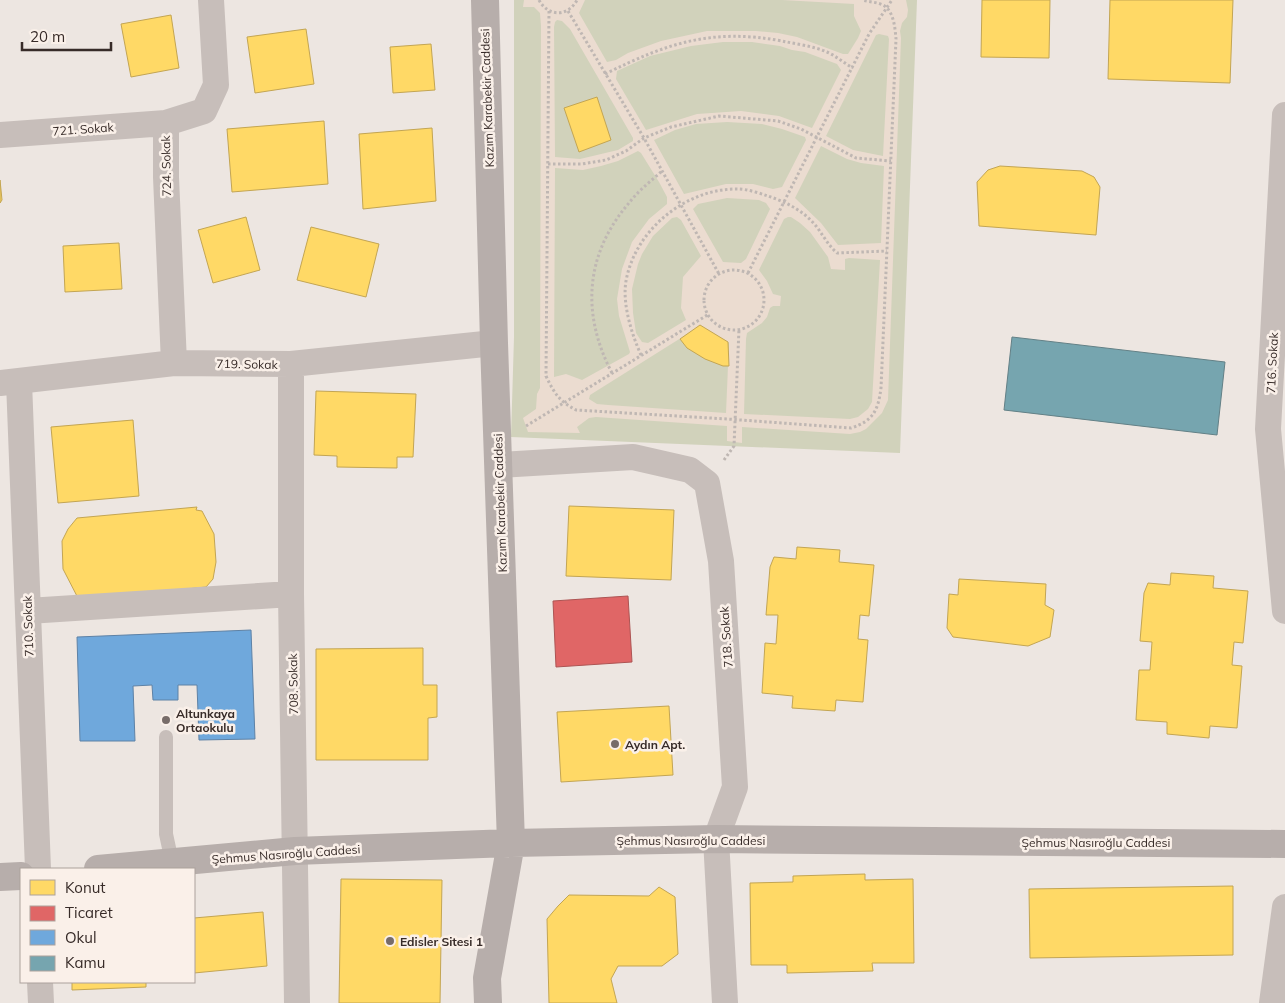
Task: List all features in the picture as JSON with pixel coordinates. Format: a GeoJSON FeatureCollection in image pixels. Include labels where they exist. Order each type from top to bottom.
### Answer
{"type":"FeatureCollection","features":[{"type":"Feature","properties":{"kind":"street","name":"724. Sokak"},"geometry":{"type":"LineString","coordinates":[[174,363],[166,177],[166,123],[204,111],[216,85],[212,0]]}},
{"type":"Feature","properties":{"kind":"street","name":"Kazım Karabekir Caddesi"},"geometry":{"type":"LineString","coordinates":[[485,0],[494,343],[511,843],[487,978],[488,1003]]}},
{"type":"Feature","properties":{"kind":"street","name":"716. Sokak"},"geometry":{"type":"LineString","coordinates":[[1285,115],[1268,429],[1285,611]]}},
{"type":"Feature","properties":{"kind":"street","name":"721. Sokak"},"geometry":{"type":"LineString","coordinates":[[0,135],[166,123]]}},
{"type":"Feature","properties":{"kind":"street","name":"719. Sokak"},"geometry":{"type":"LineString","coordinates":[[10,383],[174,363],[291,364],[494,343]]}},
{"type":"Feature","properties":{"kind":"street","name":"708. Sokak"},"geometry":{"type":"LineString","coordinates":[[291,364],[297,1003]]}},
{"type":"Feature","properties":{"kind":"street","name":"710. Sokak"},"geometry":{"type":"LineString","coordinates":[[10,383],[28,611],[38,868]]}},
{"type":"Feature","properties":{"kind":"street"},"geometry":{"type":"LineString","coordinates":[[498,454],[632,458],[690,470],[706,482]]}},
{"type":"Feature","properties":{"kind":"street","name":"718. Sokak"},"geometry":{"type":"LineString","coordinates":[[706,482],[721,561],[735,787],[716,839],[725,1003]]}},
{"type":"Feature","properties":{"kind":"street"},"geometry":{"type":"LineString","coordinates":[[28,611],[292,594]]}},
{"type":"Feature","properties":{"kind":"street","name":"Şehmus Nasıroğlu Caddesi"},"geometry":{"type":"LineString","coordinates":[[109,868],[295,851],[511,843],[716,839],[1285,844]]}},
{"type":"Feature","properties":{"kind":"street"},"geometry":{"type":"LineString","coordinates":[[0,877],[20,876]]}},
{"type":"Feature","properties":{"kind":"street"},"geometry":{"type":"LineString","coordinates":[[1272,1003],[1285,908]]}},
{"type":"Feature","properties":{"kind":"street"},"geometry":{"type":"LineString","coordinates":[[40,983],[40,1003]]}},
{"type":"Feature","properties":{"kind":"lane"},"geometry":{"type":"LineString","coordinates":[[166,738],[166,834],[172,862]]}},
{"type":"Feature","properties":{"kind":"path"},"geometry":{"type":"LineString","coordinates":[[539,0],[544,8],[549,11],[562,13],[568,11],[577,0]]}},
{"type":"Feature","properties":{"kind":"path"},"geometry":{"type":"LineString","coordinates":[[549,11],[546,376],[554,391],[563,403],[576,410],[591,412],[851,428],[869,421],[879,403],[881,388],[896,39],[894,23],[887,9],[883,5],[862,0]]}},
{"type":"Feature","properties":{"kind":"path"},"geometry":{"type":"LineString","coordinates":[[748,273],[836,95],[853,68],[869,34],[892,0]]}},
{"type":"Feature","properties":{"kind":"path"},"geometry":{"type":"LineString","coordinates":[[568,11],[644,138],[719,274]]}},
{"type":"Feature","properties":{"kind":"path"},"geometry":{"type":"LineString","coordinates":[[605,74],[631,60],[662,48],[694,39],[730,36],[763,38],[799,44],[826,52],[853,68]]}},
{"type":"Feature","properties":{"kind":"path"},"geometry":{"type":"LineString","coordinates":[[548,164],[582,164],[606,160],[626,151],[644,138],[671,127],[719,116],[778,121],[816,137],[856,158],[891,161]]}},
{"type":"Feature","properties":{"kind":"path"},"geometry":{"type":"LineString","coordinates":[[612,373],[604,359],[592,316],[592,298],[598,257],[606,236],[616,219],[629,202],[662,171]]}},
{"type":"Feature","properties":{"kind":"path"},"geometry":{"type":"LineString","coordinates":[[641,355],[628,321],[625,282],[642,242],[653,226],[681,206],[712,193],[739,189],[769,196],[805,214],[837,253],[887,251]]}},
{"type":"Feature","properties":{"kind":"path"},"geometry":{"type":"LineString","coordinates":[[738,270],[748,273],[756,279],[764,296],[764,306],[760,315],[745,328],[726,328],[717,324],[706,308],[705,298],[712,280],[719,274],[728,271],[738,270]]}},
{"type":"Feature","properties":{"kind":"path"},"geometry":{"type":"LineString","coordinates":[[498,454],[563,403],[709,314]]}},
{"type":"Feature","properties":{"kind":"path"},"geometry":{"type":"LineString","coordinates":[[706,482],[734,446],[739,329]]}},
{"type":"Feature","properties":{"kind":"green space"},"geometry":{"type":"Polygon","coordinates":[[[514,0],[917,0],[900,453],[511,437],[514,337],[514,0]]]}},
{"type":"Feature","properties":{"kind":"shaded area"},"geometry":{"type":"Polygon","coordinates":[[[524,0],[585,0],[579,13],[607,62],[661,41],[707,31],[778,33],[797,37],[843,54],[848,54],[861,31],[854,16],[854,4],[782,0],[906,0],[907,17],[902,23],[900,31],[888,400],[882,413],[866,429],[850,434],[742,427],[742,443],[727,441],[727,426],[596,417],[589,418],[577,427],[580,433],[528,432],[523,418],[536,409],[537,394],[540,388],[541,26],[540,13],[534,7],[523,7],[524,0]],[[557,20],[554,27],[555,157],[580,159],[618,150],[633,141],[570,29],[562,21],[557,20]],[[876,35],[826,136],[853,150],[883,156],[888,36],[876,35]],[[723,42],[691,46],[650,56],[617,71],[616,79],[646,130],[697,114],[741,111],[779,116],[812,128],[841,70],[837,64],[805,52],[752,42],[723,42]],[[727,122],[696,124],[675,130],[654,140],[684,194],[726,184],[753,184],[773,189],[782,187],[806,140],[805,137],[762,124],[727,122]],[[821,146],[795,198],[821,223],[838,245],[881,243],[884,166],[847,159],[821,146]],[[638,151],[618,161],[583,170],[555,168],[554,377],[566,374],[582,380],[629,354],[619,316],[617,299],[622,269],[632,242],[649,219],[667,204],[667,197],[659,182],[638,151]],[[727,198],[698,204],[693,209],[723,262],[741,263],[746,259],[770,209],[766,203],[759,200],[727,198]],[[677,217],[672,218],[653,236],[638,264],[632,289],[636,333],[642,342],[648,343],[686,320],[681,308],[683,277],[701,256],[681,220],[677,217]],[[788,217],[784,219],[759,270],[773,294],[781,296],[780,306],[770,308],[767,317],[762,323],[747,333],[744,414],[850,419],[858,417],[868,409],[872,402],[880,260],[849,258],[845,259],[845,270],[831,269],[828,257],[810,232],[800,223],[788,217]],[[700,326],[590,395],[589,399],[597,404],[726,413],[729,343],[700,326]]]}},
{"type":"Feature","properties":{"kind":"building: Konut"},"geometry":{"type":"Polygon","coordinates":[[[982,0],[1050,0],[1049,58],[981,57],[982,0]]]}},
{"type":"Feature","properties":{"kind":"building: Konut"},"geometry":{"type":"Polygon","coordinates":[[[1110,0],[1233,0],[1230,83],[1108,79],[1110,0]]]}},
{"type":"Feature","properties":{"kind":"building: Konut"},"geometry":{"type":"Polygon","coordinates":[[[171,15],[179,68],[131,77],[121,24],[171,15]]]}},
{"type":"Feature","properties":{"kind":"building: Konut"},"geometry":{"type":"Polygon","coordinates":[[[306,29],[314,84],[255,93],[247,37],[306,29]]]}},
{"type":"Feature","properties":{"kind":"building: Konut"},"geometry":{"type":"Polygon","coordinates":[[[431,44],[435,90],[393,93],[390,47],[431,44]]]}},
{"type":"Feature","properties":{"kind":"building: Konut"},"geometry":{"type":"Polygon","coordinates":[[[597,97],[611,140],[579,152],[564,108],[597,97]]]}},
{"type":"Feature","properties":{"kind":"building: Konut"},"geometry":{"type":"Polygon","coordinates":[[[324,121],[328,184],[232,192],[227,129],[324,121]]]}},
{"type":"Feature","properties":{"kind":"building: Konut"},"geometry":{"type":"Polygon","coordinates":[[[432,128],[436,201],[363,209],[359,134],[432,128]]]}},
{"type":"Feature","properties":{"kind":"building: Konut"},"geometry":{"type":"Polygon","coordinates":[[[1000,166],[1082,171],[1094,177],[1100,187],[1096,235],[979,226],[977,182],[988,170],[1000,166]]]}},
{"type":"Feature","properties":{"kind":"building: Konut"},"geometry":{"type":"Polygon","coordinates":[[[0,180],[2,200],[0,203],[0,180]]]}},
{"type":"Feature","properties":{"kind":"building: Konut"},"geometry":{"type":"Polygon","coordinates":[[[246,217],[260,270],[213,283],[198,230],[246,217]]]}},
{"type":"Feature","properties":{"kind":"building: Konut"},"geometry":{"type":"Polygon","coordinates":[[[311,227],[379,244],[366,297],[297,280],[311,227]]]}},
{"type":"Feature","properties":{"kind":"building: Konut"},"geometry":{"type":"Polygon","coordinates":[[[119,243],[122,289],[65,292],[63,246],[119,243]]]}},
{"type":"Feature","properties":{"kind":"building: Konut"},"geometry":{"type":"Polygon","coordinates":[[[700,325],[728,342],[729,366],[723,366],[705,359],[687,348],[680,339],[700,325]]]}},
{"type":"Feature","properties":{"kind":"building: Konut"},"geometry":{"type":"Polygon","coordinates":[[[316,391],[416,394],[413,457],[397,457],[397,468],[337,467],[337,456],[314,455],[316,391]]]}},
{"type":"Feature","properties":{"kind":"building: Konut"},"geometry":{"type":"Polygon","coordinates":[[[133,420],[139,496],[58,503],[51,427],[133,420]]]}},
{"type":"Feature","properties":{"kind":"building: Konut"},"geometry":{"type":"Polygon","coordinates":[[[569,506],[674,510],[671,580],[566,576],[569,506]]]}},
{"type":"Feature","properties":{"kind":"building: Konut"},"geometry":{"type":"Polygon","coordinates":[[[197,507],[196,510],[202,511],[214,534],[216,562],[213,579],[206,587],[79,600],[63,569],[62,541],[68,529],[77,518],[197,507]]]}},
{"type":"Feature","properties":{"kind":"building: Konut"},"geometry":{"type":"Polygon","coordinates":[[[797,547],[840,550],[839,562],[874,565],[869,616],[860,615],[858,639],[868,640],[863,702],[836,700],[835,711],[792,708],[793,696],[762,693],[765,643],[776,644],[778,615],[766,615],[770,567],[774,557],[796,559],[797,547]]]}},
{"type":"Feature","properties":{"kind":"building: Konut"},"geometry":{"type":"Polygon","coordinates":[[[1171,573],[1214,576],[1213,588],[1248,591],[1243,643],[1234,642],[1232,665],[1242,666],[1237,728],[1210,726],[1209,738],[1167,734],[1167,722],[1136,720],[1139,670],[1150,670],[1152,642],[1140,641],[1144,593],[1148,583],[1170,585],[1171,573]]]}},
{"type":"Feature","properties":{"kind":"building: Konut"},"geometry":{"type":"Polygon","coordinates":[[[959,579],[1046,584],[1045,605],[1054,610],[1050,637],[1028,646],[953,637],[947,628],[949,594],[958,595],[959,579]]]}},
{"type":"Feature","properties":{"kind":"building: Konut"},"geometry":{"type":"Polygon","coordinates":[[[423,648],[423,685],[437,685],[437,717],[428,718],[428,760],[316,760],[316,649],[423,648]]]}},
{"type":"Feature","properties":{"kind":"building: Konut","name":"Aydın Apt."},"geometry":{"type":"Polygon","coordinates":[[[669,706],[673,775],[561,782],[557,712],[669,706]]]}},
{"type":"Feature","properties":{"kind":"building: Konut"},"geometry":{"type":"Polygon","coordinates":[[[865,874],[865,880],[913,879],[914,963],[872,963],[873,971],[787,973],[787,965],[751,965],[750,883],[793,882],[793,876],[865,874]]]}},
{"type":"Feature","properties":{"kind":"building: Konut","name":"Edisler Sitesi 1"},"geometry":{"type":"Polygon","coordinates":[[[341,879],[442,880],[440,1003],[339,1003],[341,879]]]}},
{"type":"Feature","properties":{"kind":"building: Konut"},"geometry":{"type":"Polygon","coordinates":[[[1233,886],[1233,955],[1030,958],[1029,889],[1233,886]]]}},
{"type":"Feature","properties":{"kind":"building: Konut"},"geometry":{"type":"Polygon","coordinates":[[[659,887],[675,897],[678,954],[662,966],[618,966],[611,979],[617,1003],[549,1003],[547,919],[558,906],[569,895],[649,896],[659,887]]]}},
{"type":"Feature","properties":{"kind":"building: Konut"},"geometry":{"type":"Polygon","coordinates":[[[263,912],[267,966],[195,973],[195,918],[263,912]]]}},
{"type":"Feature","properties":{"kind":"building: Konut"},"geometry":{"type":"Polygon","coordinates":[[[72,983],[146,983],[146,987],[72,990],[72,983]]]}},
{"type":"Feature","properties":{"kind":"building: Ticaret"},"geometry":{"type":"Polygon","coordinates":[[[628,596],[632,662],[556,667],[553,601],[628,596]]]}},
{"type":"Feature","properties":{"kind":"building: Okul"},"geometry":{"type":"Polygon","coordinates":[[[251,630],[255,739],[199,740],[197,685],[178,685],[178,700],[153,700],[152,685],[133,686],[135,741],[80,741],[77,637],[251,630]]]}},
{"type":"Feature","properties":{"kind":"building: Kamu"},"geometry":{"type":"Polygon","coordinates":[[[1012,337],[1225,362],[1217,435],[1004,410],[1012,337]]]}},
{"type":"Feature","properties":{"kind":"place","name":"Altunkaya Ortaokulu"},"geometry":{"type":"Point","coordinates":[166,720]}},
{"type":"Feature","properties":{"kind":"place","name":"Aydın Apt."},"geometry":{"type":"Point","coordinates":[615,744]}},
{"type":"Feature","properties":{"kind":"place","name":"Edisler Sitesi 1"},"geometry":{"type":"Point","coordinates":[390,941]}}]}
